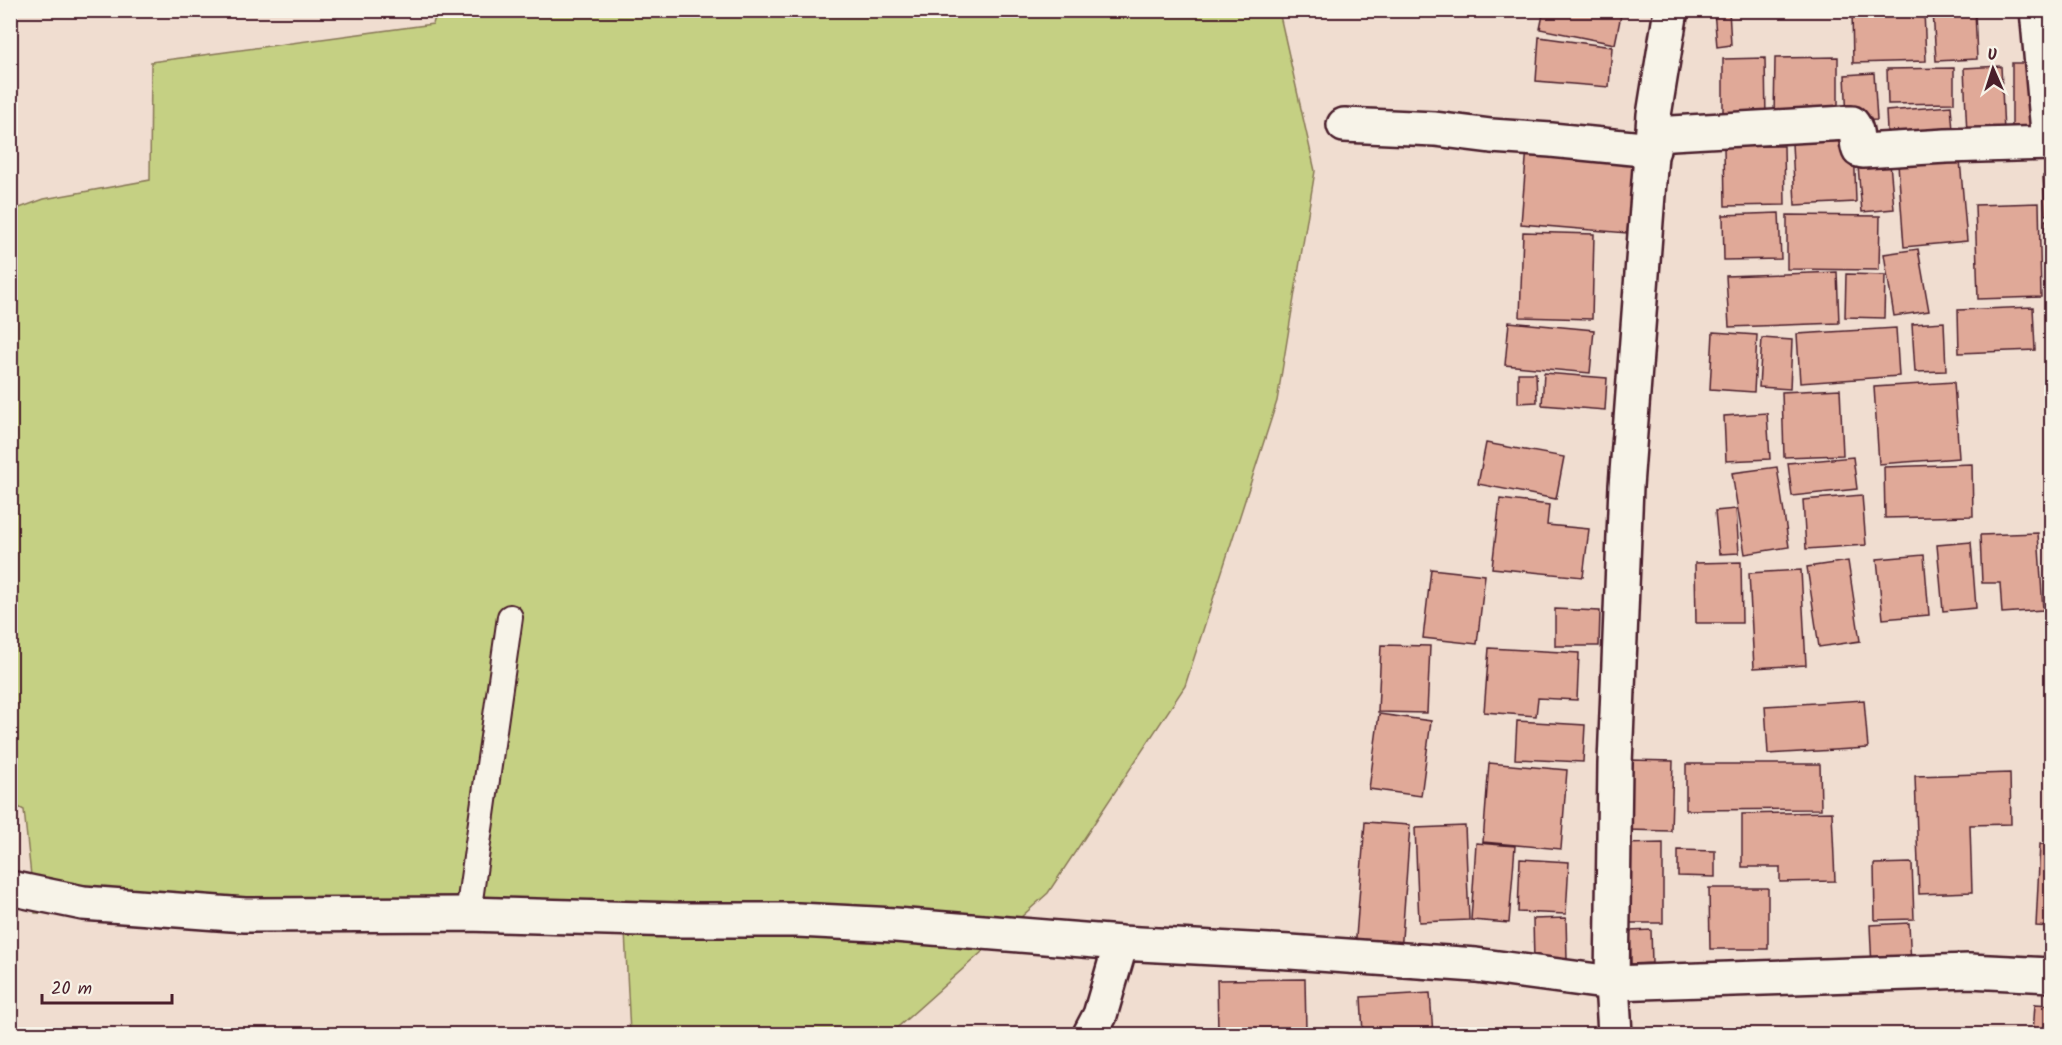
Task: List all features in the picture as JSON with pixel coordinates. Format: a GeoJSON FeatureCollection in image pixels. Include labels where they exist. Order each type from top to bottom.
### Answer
{"type":"FeatureCollection","features":[{"type":"Feature","properties":{"kind":"street"},"geometry":{"type":"LineString","coordinates":[[1615,1035],[1612,983],[1615,764],[1626,486],[1654,116],[1671,10]]}},
{"type":"Feature","properties":{"kind":"street"},"geometry":{"type":"LineString","coordinates":[[1344,125],[1435,129],[1551,140],[1653,142],[1852,123],[1855,127],[1857,145],[1859,150],[1863,151],[2050,143],[2037,10]]}},
{"type":"Feature","properties":{"kind":"street"},"geometry":{"type":"LineString","coordinates":[[10,888],[83,903],[245,915],[468,914],[678,920],[798,920],[896,925],[1121,943],[1476,965],[1612,983],[1969,971],[2052,975]]}},
{"type":"Feature","properties":{"kind":"street"},"geometry":{"type":"LineString","coordinates":[[1090,1035],[1101,1015],[1121,943]]}},
{"type":"Feature","properties":{"kind":"lane"},"geometry":{"type":"LineString","coordinates":[[468,914],[510,617]]}},
{"type":"Feature","properties":{"kind":"green space"},"geometry":{"type":"Polygon","coordinates":[[[437,10],[1279,11],[1315,171],[1277,401],[1185,686],[1048,893],[890,1034],[630,1034],[625,931],[35,913],[24,810],[11,803],[11,211],[44,199],[150,180],[151,62],[433,24],[437,10]]]}},
{"type":"Feature","properties":{"kind":"building"},"geometry":{"type":"Polygon","coordinates":[[[1544,10],[1622,10],[1615,44],[1540,29],[1544,10]]]}},
{"type":"Feature","properties":{"kind":"building"},"geometry":{"type":"Polygon","coordinates":[[[1714,10],[1729,10],[1731,45],[1717,47],[1714,10]]]}},
{"type":"Feature","properties":{"kind":"building"},"geometry":{"type":"Polygon","coordinates":[[[1852,10],[1924,10],[1926,61],[1853,63],[1852,10]]]}},
{"type":"Feature","properties":{"kind":"building"},"geometry":{"type":"Polygon","coordinates":[[[1933,10],[1975,10],[1977,59],[1936,61],[1933,10]]]}},
{"type":"Feature","properties":{"kind":"building"},"geometry":{"type":"Polygon","coordinates":[[[1539,37],[1612,47],[1609,87],[1536,81],[1539,37]]]}},
{"type":"Feature","properties":{"kind":"building"},"geometry":{"type":"Polygon","coordinates":[[[1838,57],[1838,118],[1774,118],[1775,58],[1838,57]]]}},
{"type":"Feature","properties":{"kind":"building"},"geometry":{"type":"Polygon","coordinates":[[[1765,58],[1766,120],[1723,120],[1723,59],[1765,58]]]}},
{"type":"Feature","properties":{"kind":"building"},"geometry":{"type":"Polygon","coordinates":[[[2012,63],[2038,63],[2039,134],[2012,134],[2012,63]]]}},
{"type":"Feature","properties":{"kind":"building"},"geometry":{"type":"Polygon","coordinates":[[[2001,66],[2004,133],[1967,135],[1964,68],[2001,66]]]}},
{"type":"Feature","properties":{"kind":"building"},"geometry":{"type":"Polygon","coordinates":[[[1954,68],[1954,103],[1888,104],[1887,69],[1954,68]]]}},
{"type":"Feature","properties":{"kind":"building"},"geometry":{"type":"Polygon","coordinates":[[[1874,73],[1877,120],[1847,121],[1845,75],[1874,73]]]}},
{"type":"Feature","properties":{"kind":"building"},"geometry":{"type":"Polygon","coordinates":[[[1951,106],[1954,143],[1888,149],[1886,111],[1951,106]]]}},
{"type":"Feature","properties":{"kind":"building"},"geometry":{"type":"Polygon","coordinates":[[[1854,141],[1856,202],[1795,205],[1792,143],[1854,141]]]}},
{"type":"Feature","properties":{"kind":"building"},"geometry":{"type":"Polygon","coordinates":[[[1724,146],[1784,146],[1785,205],[1725,206],[1724,146]]]}},
{"type":"Feature","properties":{"kind":"building"},"geometry":{"type":"Polygon","coordinates":[[[1527,147],[1634,156],[1627,233],[1521,224],[1527,147]]]}},
{"type":"Feature","properties":{"kind":"building"},"geometry":{"type":"Polygon","coordinates":[[[1960,160],[1967,241],[1904,247],[1898,164],[1960,160]]]}},
{"type":"Feature","properties":{"kind":"building"},"geometry":{"type":"Polygon","coordinates":[[[1890,163],[1894,209],[1862,212],[1858,166],[1890,163]]]}},
{"type":"Feature","properties":{"kind":"building"},"geometry":{"type":"Polygon","coordinates":[[[2052,175],[2052,214],[2045,215],[2043,176],[2052,175]]]}},
{"type":"Feature","properties":{"kind":"building"},"geometry":{"type":"Polygon","coordinates":[[[2039,203],[2041,297],[1978,299],[1975,205],[2039,203]]]}},
{"type":"Feature","properties":{"kind":"building"},"geometry":{"type":"Polygon","coordinates":[[[1779,213],[1781,259],[1724,260],[1723,215],[1779,213]]]}},
{"type":"Feature","properties":{"kind":"building"},"geometry":{"type":"Polygon","coordinates":[[[1787,215],[1880,216],[1879,270],[1787,269],[1787,215]]]}},
{"type":"Feature","properties":{"kind":"building"},"geometry":{"type":"Polygon","coordinates":[[[2045,220],[2052,220],[2052,260],[2045,260],[2045,220]]]}},
{"type":"Feature","properties":{"kind":"building"},"geometry":{"type":"Polygon","coordinates":[[[1523,232],[1594,234],[1592,319],[1520,317],[1523,232]]]}},
{"type":"Feature","properties":{"kind":"building"},"geometry":{"type":"Polygon","coordinates":[[[1918,249],[1929,311],[1894,316],[1884,254],[1918,249]]]}},
{"type":"Feature","properties":{"kind":"building"},"geometry":{"type":"Polygon","coordinates":[[[2047,264],[2052,264],[2052,305],[2046,305],[2047,264]]]}},
{"type":"Feature","properties":{"kind":"building"},"geometry":{"type":"Polygon","coordinates":[[[1837,272],[1839,323],[1729,327],[1726,276],[1837,272]]]}},
{"type":"Feature","properties":{"kind":"building"},"geometry":{"type":"Polygon","coordinates":[[[1846,274],[1885,275],[1884,318],[1845,317],[1846,274]]]}},
{"type":"Feature","properties":{"kind":"building"},"geometry":{"type":"Polygon","coordinates":[[[2033,307],[2035,350],[1959,353],[1958,310],[2033,307]]]}},
{"type":"Feature","properties":{"kind":"building"},"geometry":{"type":"Polygon","coordinates":[[[1509,322],[1594,330],[1590,373],[1505,365],[1509,322]]]}},
{"type":"Feature","properties":{"kind":"building"},"geometry":{"type":"Polygon","coordinates":[[[1944,322],[1946,371],[1915,372],[1912,324],[1944,322]]]}},
{"type":"Feature","properties":{"kind":"building"},"geometry":{"type":"Polygon","coordinates":[[[1896,328],[1899,376],[1800,383],[1797,334],[1896,328]]]}},
{"type":"Feature","properties":{"kind":"building"},"geometry":{"type":"Polygon","coordinates":[[[1713,332],[1757,335],[1754,392],[1710,389],[1713,332]]]}},
{"type":"Feature","properties":{"kind":"building"},"geometry":{"type":"Polygon","coordinates":[[[1762,338],[1792,340],[1790,389],[1759,387],[1762,338]]]}},
{"type":"Feature","properties":{"kind":"building"},"geometry":{"type":"Polygon","coordinates":[[[1518,373],[1536,373],[1537,402],[1518,403],[1518,373]]]}},
{"type":"Feature","properties":{"kind":"building"},"geometry":{"type":"Polygon","coordinates":[[[1544,373],[1607,378],[1605,410],[1542,405],[1544,373]]]}},
{"type":"Feature","properties":{"kind":"building"},"geometry":{"type":"Polygon","coordinates":[[[1954,382],[1959,458],[1879,464],[1874,387],[1954,382]]]}},
{"type":"Feature","properties":{"kind":"building"},"geometry":{"type":"Polygon","coordinates":[[[1840,389],[1843,455],[1784,457],[1782,392],[1840,389]]]}},
{"type":"Feature","properties":{"kind":"building"},"geometry":{"type":"Polygon","coordinates":[[[1767,413],[1770,459],[1726,461],[1724,416],[1767,413]]]}},
{"type":"Feature","properties":{"kind":"building"},"geometry":{"type":"Polygon","coordinates":[[[1486,443],[1564,457],[1556,499],[1478,484],[1486,443]]]}},
{"type":"Feature","properties":{"kind":"building"},"geometry":{"type":"Polygon","coordinates":[[[1853,457],[1857,489],[1792,496],[1788,463],[1853,457]]]}},
{"type":"Feature","properties":{"kind":"building"},"geometry":{"type":"Polygon","coordinates":[[[1972,464],[1973,516],[1885,518],[1884,467],[1972,464]]]}},
{"type":"Feature","properties":{"kind":"building"},"geometry":{"type":"Polygon","coordinates":[[[1777,467],[1789,547],[1745,554],[1732,473],[1777,467]]]}},
{"type":"Feature","properties":{"kind":"building"},"geometry":{"type":"Polygon","coordinates":[[[1862,495],[1866,545],[1806,549],[1803,500],[1862,495]]]}},
{"type":"Feature","properties":{"kind":"building"},"geometry":{"type":"Polygon","coordinates":[[[1500,499],[1549,505],[1547,525],[1589,529],[1583,577],[1492,568],[1500,499]]]}},
{"type":"Feature","properties":{"kind":"building"},"geometry":{"type":"Polygon","coordinates":[[[1736,509],[1739,553],[1719,554],[1715,511],[1736,509]]]}},
{"type":"Feature","properties":{"kind":"building"},"geometry":{"type":"Polygon","coordinates":[[[2038,533],[2043,610],[2002,613],[2000,583],[1982,583],[1980,535],[2038,533]]]}},
{"type":"Feature","properties":{"kind":"building"},"geometry":{"type":"Polygon","coordinates":[[[1971,542],[1976,608],[1943,611],[1937,545],[1971,542]]]}},
{"type":"Feature","properties":{"kind":"building"},"geometry":{"type":"Polygon","coordinates":[[[1924,555],[1929,615],[1883,619],[1877,559],[1924,555]]]}},
{"type":"Feature","properties":{"kind":"building"},"geometry":{"type":"Polygon","coordinates":[[[1848,561],[1860,641],[1819,647],[1807,567],[1848,561]]]}},
{"type":"Feature","properties":{"kind":"building"},"geometry":{"type":"Polygon","coordinates":[[[1741,562],[1742,623],[1696,623],[1695,563],[1741,562]]]}},
{"type":"Feature","properties":{"kind":"building"},"geometry":{"type":"Polygon","coordinates":[[[1431,569],[1485,575],[1477,644],[1423,638],[1431,569]]]}},
{"type":"Feature","properties":{"kind":"building"},"geometry":{"type":"Polygon","coordinates":[[[1801,570],[1806,665],[1754,668],[1749,573],[1801,570]]]}},
{"type":"Feature","properties":{"kind":"building"},"geometry":{"type":"Polygon","coordinates":[[[1555,609],[1600,611],[1599,646],[1555,646],[1555,609]]]}},
{"type":"Feature","properties":{"kind":"building"},"geometry":{"type":"Polygon","coordinates":[[[1381,645],[1430,646],[1427,713],[1378,712],[1381,645]]]}},
{"type":"Feature","properties":{"kind":"building"},"geometry":{"type":"Polygon","coordinates":[[[1489,648],[1579,653],[1577,700],[1538,698],[1536,716],[1484,712],[1489,648]]]}},
{"type":"Feature","properties":{"kind":"building"},"geometry":{"type":"Polygon","coordinates":[[[1864,700],[1868,748],[1768,754],[1765,706],[1864,700]]]}},
{"type":"Feature","properties":{"kind":"building"},"geometry":{"type":"Polygon","coordinates":[[[1379,714],[1431,721],[1421,796],[1369,789],[1379,714]]]}},
{"type":"Feature","properties":{"kind":"building"},"geometry":{"type":"Polygon","coordinates":[[[1517,721],[1585,725],[1583,762],[1515,759],[1517,721]]]}},
{"type":"Feature","properties":{"kind":"building"},"geometry":{"type":"Polygon","coordinates":[[[1629,760],[1673,761],[1671,831],[1626,830],[1629,760]]]}},
{"type":"Feature","properties":{"kind":"building"},"geometry":{"type":"Polygon","coordinates":[[[1489,763],[1567,770],[1561,849],[1483,842],[1489,763]]]}},
{"type":"Feature","properties":{"kind":"building"},"geometry":{"type":"Polygon","coordinates":[[[1686,764],[1820,764],[1821,809],[1686,810],[1686,764]]]}},
{"type":"Feature","properties":{"kind":"building"},"geometry":{"type":"Polygon","coordinates":[[[2010,773],[2011,824],[1970,825],[1972,892],[1919,894],[1915,776],[2010,773]]]}},
{"type":"Feature","properties":{"kind":"building"},"geometry":{"type":"Polygon","coordinates":[[[1832,812],[1835,881],[1780,882],[1780,867],[1742,867],[1742,814],[1832,812]]]}},
{"type":"Feature","properties":{"kind":"building"},"geometry":{"type":"Polygon","coordinates":[[[1365,822],[1410,825],[1401,953],[1355,950],[1365,822]]]}},
{"type":"Feature","properties":{"kind":"building"},"geometry":{"type":"Polygon","coordinates":[[[1465,826],[1469,920],[1419,922],[1415,828],[1465,826]]]}},
{"type":"Feature","properties":{"kind":"building"},"geometry":{"type":"Polygon","coordinates":[[[1476,843],[1515,846],[1509,923],[1471,920],[1476,843]]]}},
{"type":"Feature","properties":{"kind":"building"},"geometry":{"type":"Polygon","coordinates":[[[1663,843],[1663,923],[1621,923],[1621,844],[1663,843]]]}},
{"type":"Feature","properties":{"kind":"building"},"geometry":{"type":"Polygon","coordinates":[[[2040,844],[2052,845],[2052,927],[2036,926],[2040,844]]]}},
{"type":"Feature","properties":{"kind":"building"},"geometry":{"type":"Polygon","coordinates":[[[1678,850],[1715,851],[1715,877],[1678,876],[1678,850]]]}},
{"type":"Feature","properties":{"kind":"building"},"geometry":{"type":"Polygon","coordinates":[[[1520,859],[1569,862],[1566,914],[1518,912],[1520,859]]]}},
{"type":"Feature","properties":{"kind":"building"},"geometry":{"type":"Polygon","coordinates":[[[1912,863],[1914,919],[1875,920],[1874,864],[1912,863]]]}},
{"type":"Feature","properties":{"kind":"building"},"geometry":{"type":"Polygon","coordinates":[[[1709,888],[1768,888],[1768,949],[1710,949],[1709,888]]]}},
{"type":"Feature","properties":{"kind":"building"},"geometry":{"type":"Polygon","coordinates":[[[1566,918],[1567,960],[1534,961],[1533,919],[1566,918]]]}},
{"type":"Feature","properties":{"kind":"building"},"geometry":{"type":"Polygon","coordinates":[[[1909,923],[1911,966],[1872,968],[1870,925],[1909,923]]]}},
{"type":"Feature","properties":{"kind":"building"},"geometry":{"type":"Polygon","coordinates":[[[1651,930],[1652,963],[1631,964],[1630,931],[1651,930]]]}},
{"type":"Feature","properties":{"kind":"building"},"geometry":{"type":"Polygon","coordinates":[[[1305,979],[1306,1031],[1218,1032],[1217,980],[1305,979]]]}},
{"type":"Feature","properties":{"kind":"building"},"geometry":{"type":"Polygon","coordinates":[[[1430,993],[1433,1034],[1363,1034],[1361,997],[1430,993]]]}},
{"type":"Feature","properties":{"kind":"building"},"geometry":{"type":"Polygon","coordinates":[[[2035,1004],[2052,1005],[2052,1034],[2033,1034],[2035,1004]]]}}]}
